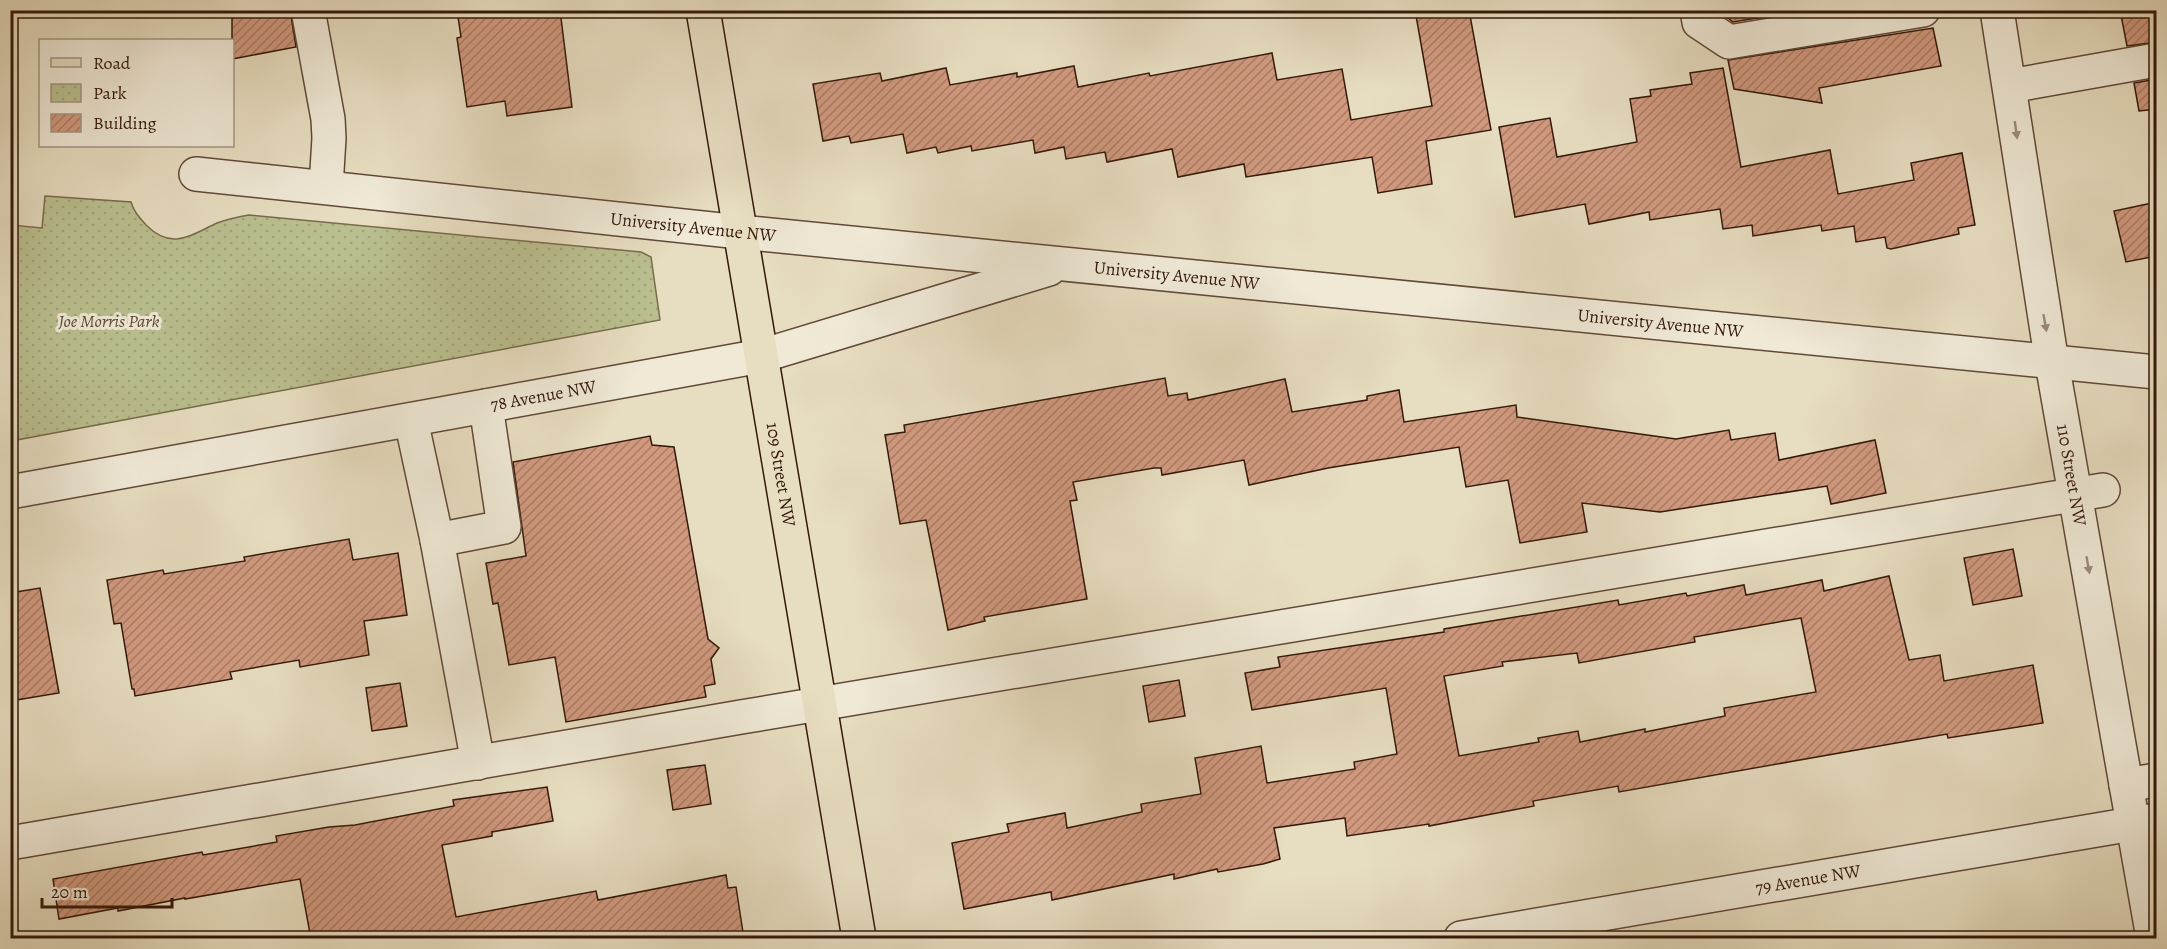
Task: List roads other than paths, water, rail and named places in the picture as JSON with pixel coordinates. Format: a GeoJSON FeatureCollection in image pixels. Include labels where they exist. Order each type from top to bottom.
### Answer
{"type":"FeatureCollection","features":[{"type":"Feature","properties":{"kind":"main road","name":"109 Street NW"},"geometry":{"type":"LineString","coordinates":[[703,10],[859,939]]}},
{"type":"Feature","properties":{"kind":"street"},"geometry":{"type":"LineString","coordinates":[[308,10],[328,119],[326,187]]}},
{"type":"Feature","properties":{"kind":"street"},"geometry":{"type":"LineString","coordinates":[[1697,10],[1699,22],[1729,42],[1923,10]]}},
{"type":"Feature","properties":{"kind":"street","name":"110 Street NW"},"geometry":{"type":"LineString","coordinates":[[1996,10],[2010,86],[2052,363],[2090,493],[2141,782],[2153,939]]}},
{"type":"Feature","properties":{"kind":"street"},"geometry":{"type":"LineString","coordinates":[[2010,86],[2157,60]]}},
{"type":"Feature","properties":{"kind":"street","name":"University Avenue NW"},"geometry":{"type":"LineString","coordinates":[[196,174],[740,232],[2157,372]]}},
{"type":"Feature","properties":{"kind":"street","name":"78 Avenue NW"},"geometry":{"type":"LineString","coordinates":[[10,492],[761,356],[1065,264]]}},
{"type":"Feature","properties":{"kind":"street"},"geometry":{"type":"LineString","coordinates":[[437,540],[504,527],[486,406]]}},
{"type":"Feature","properties":{"kind":"street"},"geometry":{"type":"LineString","coordinates":[[411,420],[437,540],[478,763]]}},
{"type":"Feature","properties":{"kind":"street"},"geometry":{"type":"LineString","coordinates":[[10,843],[820,704],[2090,493]]}},
{"type":"Feature","properties":{"kind":"street","name":"79 Avenue NW"},"geometry":{"type":"LineString","coordinates":[[1461,939],[2144,822]]}},
{"type":"Feature","properties":{"kind":"park label","name":"Joe Morris Park"},"geometry":{"type":"Point","coordinates":[109,321]}}]}
